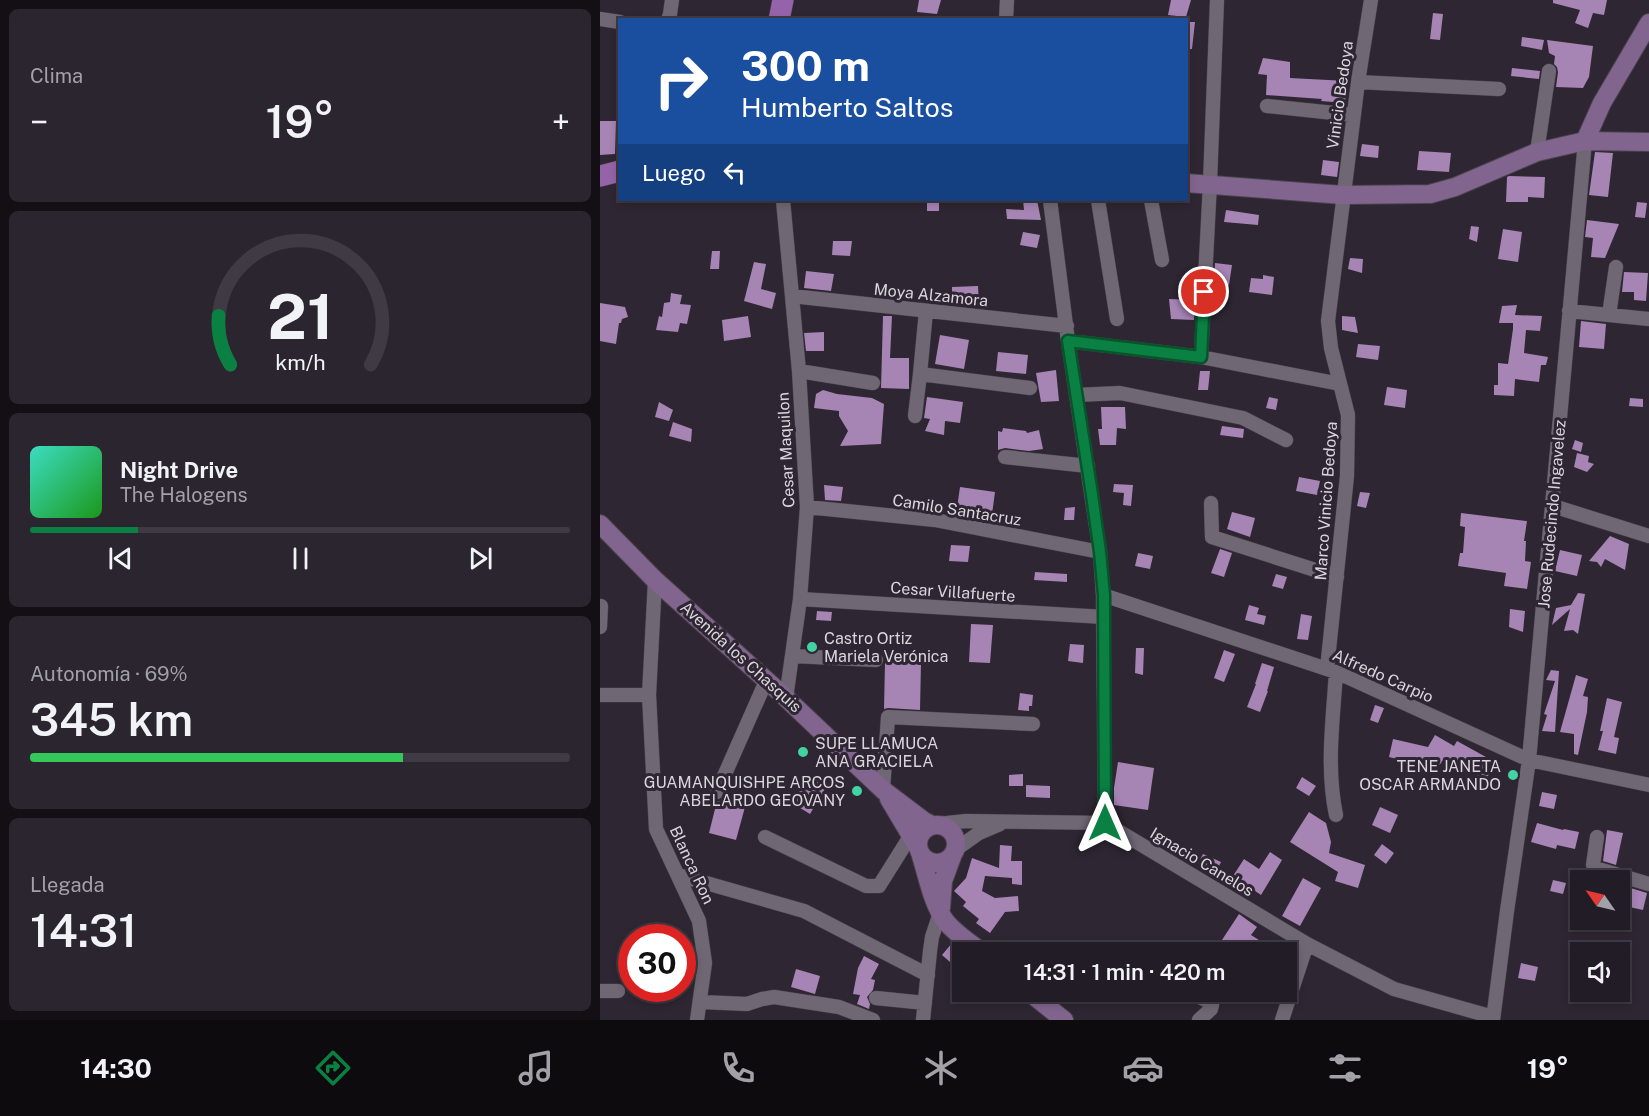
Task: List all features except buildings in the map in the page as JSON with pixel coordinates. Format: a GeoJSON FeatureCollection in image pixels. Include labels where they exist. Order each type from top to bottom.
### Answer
{"type":"FeatureCollection","features":[{"type":"Feature","properties":{"kind":"main road"},"geometry":{"type":"LineString","coordinates":[[767,18],[771,0]]}},
{"type":"Feature","properties":{"kind":"main road"},"geometry":{"type":"LineString","coordinates":[[779,18],[783,0]]}},
{"type":"Feature","properties":{"kind":"main road"},"geometry":{"type":"LineString","coordinates":[[600,162],[618,159]]}},
{"type":"Feature","properties":{"kind":"main road"},"geometry":{"type":"LineString","coordinates":[[600,176],[618,172]]}},
{"type":"Feature","properties":{"kind":"street"},"geometry":{"type":"LineString","coordinates":[[669,18],[672,0]]}},
{"type":"Feature","properties":{"kind":"street"},"geometry":{"type":"LineString","coordinates":[[1006,18],[1007,0]]}},
{"type":"Feature","properties":{"kind":"street"},"geometry":{"type":"LineString","coordinates":[[1201,357],[1217,0]]}},
{"type":"Feature","properties":{"kind":"street","name":"Vinicio Bedoya"},"geometry":{"type":"LineString","coordinates":[[1343,195],[1371,0]]}},
{"type":"Feature","properties":{"kind":"street"},"geometry":{"type":"LineString","coordinates":[[600,19],[618,22]]}},
{"type":"Feature","properties":{"kind":"street","name":"Jose Rudecindo Ingavelez"},"geometry":{"type":"LineString","coordinates":[[1493,1018],[1529,760],[1585,141],[1602,103],[1649,23]]}},
{"type":"Feature","properties":{"kind":"street"},"geometry":{"type":"LineString","coordinates":[[1537,152],[1549,71]]}},
{"type":"Feature","properties":{"kind":"street"},"geometry":{"type":"LineString","coordinates":[[1358,82],[1500,89]]}},
{"type":"Feature","properties":{"kind":"street"},"geometry":{"type":"LineString","coordinates":[[1267,106],[1353,115]]}},
{"type":"Feature","properties":{"kind":"street"},"geometry":{"type":"LineString","coordinates":[[1188,183],[1343,195],[1430,194],[1455,187],[1537,152],[1585,141],[1649,142]]}},
{"type":"Feature","properties":{"kind":"street","name":"Marco Vinicio Bedoya"},"geometry":{"type":"LineString","coordinates":[[1336,815],[1331,793],[1329,757],[1337,577],[1347,476],[1348,415],[1331,348],[1328,321],[1343,195]]}},
{"type":"Feature","properties":{"kind":"street","name":"Cesar Maquilon"},"geometry":{"type":"LineString","coordinates":[[783,201],[799,371],[807,507],[800,598],[786,698]]}},
{"type":"Feature","properties":{"kind":"street"},"geometry":{"type":"LineString","coordinates":[[765,837],[866,886],[873,887],[879,886],[916,846],[919,835],[927,827],[966,820],[1105,823],[1104,595],[1100,552],[1068,341],[1050,201]]}},
{"type":"Feature","properties":{"kind":"street"},"geometry":{"type":"LineString","coordinates":[[1098,201],[1117,319]]}},
{"type":"Feature","properties":{"kind":"street"},"geometry":{"type":"LineString","coordinates":[[1151,201],[1162,260]]}},
{"type":"Feature","properties":{"kind":"street"},"geometry":{"type":"LineString","coordinates":[[1610,315],[1616,267]]}},
{"type":"Feature","properties":{"kind":"street","name":"Moya Alzamora"},"geometry":{"type":"LineString","coordinates":[[792,296],[1066,326]]}},
{"type":"Feature","properties":{"kind":"street"},"geometry":{"type":"LineString","coordinates":[[915,416],[926,311]]}},
{"type":"Feature","properties":{"kind":"street"},"geometry":{"type":"LineString","coordinates":[[1569,311],[1649,319]]}},
{"type":"Feature","properties":{"kind":"street"},"geometry":{"type":"LineString","coordinates":[[1068,341],[1201,357],[1340,384]]}},
{"type":"Feature","properties":{"kind":"street"},"geometry":{"type":"LineString","coordinates":[[799,371],[873,383]]}},
{"type":"Feature","properties":{"kind":"street"},"geometry":{"type":"LineString","coordinates":[[920,374],[1030,388]]}},
{"type":"Feature","properties":{"kind":"street"},"geometry":{"type":"LineString","coordinates":[[1076,395],[1120,393],[1243,418],[1286,440]]}},
{"type":"Feature","properties":{"kind":"street"},"geometry":{"type":"LineString","coordinates":[[1005,457],[1088,466]]}},
{"type":"Feature","properties":{"kind":"street"},"geometry":{"type":"LineString","coordinates":[[1211,503],[1212,537],[1337,577]]}},
{"type":"Feature","properties":{"kind":"street"},"geometry":{"type":"LineString","coordinates":[[1553,506],[1649,536]]}},
{"type":"Feature","properties":{"kind":"street","name":"Camilo Santacruz"},"geometry":{"type":"LineString","coordinates":[[807,507],[935,520],[1100,552]]}},
{"type":"Feature","properties":{"kind":"street","name":"Avenida los Chasquis"},"geometry":{"type":"LineString","coordinates":[[600,524],[655,580],[786,698],[883,790],[924,821],[935,825]]}},
{"type":"Feature","properties":{"kind":"street","name":"Blanca Ron"},"geometry":{"type":"LineString","coordinates":[[655,580],[649,696],[656,829],[699,921],[705,963],[698,1020]]}},
{"type":"Feature","properties":{"kind":"street","name":"Alfredo Carpio"},"geometry":{"type":"LineString","coordinates":[[1104,595],[1332,671],[1529,760],[1649,784]]}},
{"type":"Feature","properties":{"kind":"street","name":"Cesar Villafuerte"},"geometry":{"type":"LineString","coordinates":[[800,598],[1104,618]]}},
{"type":"Feature","properties":{"kind":"street"},"geometry":{"type":"LineString","coordinates":[[600,627],[602,606]]}},
{"type":"Feature","properties":{"kind":"street"},"geometry":{"type":"LineString","coordinates":[[793,656],[876,660]]}},
{"type":"Feature","properties":{"kind":"street"},"geometry":{"type":"LineString","coordinates":[[717,792],[766,681]]}},
{"type":"Feature","properties":{"kind":"street"},"geometry":{"type":"LineString","coordinates":[[600,695],[649,696]]}},
{"type":"Feature","properties":{"kind":"street"},"geometry":{"type":"LineString","coordinates":[[883,790],[888,717],[1033,724]]}},
{"type":"Feature","properties":{"kind":"street","name":"Avenida los Chasquis"},"geometry":{"type":"LineString","coordinates":[[883,790],[916,846],[940,913]]}},
{"type":"Feature","properties":{"kind":"street"},"geometry":{"type":"LineString","coordinates":[[916,846],[927,861],[942,862],[949,859],[954,852],[978,833],[1005,822]]}},
{"type":"Feature","properties":{"kind":"street","name":"Ignacio Canelos"},"geometry":{"type":"LineString","coordinates":[[1105,823],[1307,944],[1394,989],[1493,1018]]}},
{"type":"Feature","properties":{"kind":"street"},"geometry":{"type":"LineString","coordinates":[[923,1020],[932,937],[940,913],[943,881],[956,844],[953,833],[949,829],[935,825]]}},
{"type":"Feature","properties":{"kind":"street"},"geometry":{"type":"LineString","coordinates":[[1597,837],[1593,865],[1595,868],[1649,884]]}},
{"type":"Feature","properties":{"kind":"street"},"geometry":{"type":"LineString","coordinates":[[678,875],[804,911],[928,975]]}},
{"type":"Feature","properties":{"kind":"street"},"geometry":{"type":"LineString","coordinates":[[940,913],[952,928],[970,942]]}},
{"type":"Feature","properties":{"kind":"street"},"geometry":{"type":"LineString","coordinates":[[1282,1020],[1307,944]]}},
{"type":"Feature","properties":{"kind":"street"},"geometry":{"type":"LineString","coordinates":[[600,991],[618,991]]}},
{"type":"Feature","properties":{"kind":"street"},"geometry":{"type":"LineString","coordinates":[[701,1002],[747,1005],[774,997],[839,1007],[873,1020]]}},
{"type":"Feature","properties":{"kind":"street"},"geometry":{"type":"LineString","coordinates":[[876,998],[925,1004]]}},
{"type":"Feature","properties":{"kind":"street"},"geometry":{"type":"LineString","coordinates":[[1042,1002],[1064,1020]]}},
{"type":"Feature","properties":{"kind":"street"},"geometry":{"type":"LineString","coordinates":[[1199,1020],[1211,1010],[1210,1002]]}},
{"type":"Feature","properties":{"kind":"place","name":"Castro Ortiz Mariela Verónica"},"geometry":{"type":"Point","coordinates":[812,647]}},
{"type":"Feature","properties":{"kind":"place","name":"SUPE LLAMUCA ANA GRACIELA"},"geometry":{"type":"Point","coordinates":[803,752]}},
{"type":"Feature","properties":{"kind":"place","name":"TENE JANETA OSCAR ARMANDO"},"geometry":{"type":"Point","coordinates":[1513,775]}},
{"type":"Feature","properties":{"kind":"place","name":"GUAMANQUISHPE ARCOS ABELARDO GEOVANY"},"geometry":{"type":"Point","coordinates":[857,791]}},
{"type":"Feature","properties":{"kind":"route"},"geometry":{"type":"LineString","coordinates":[[1105,823],[1104,595],[1091,488],[1068,341],[1201,357],[1204,292]]}}]}
